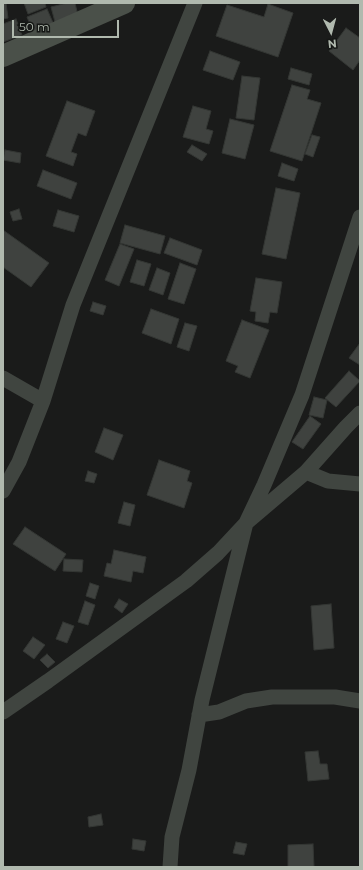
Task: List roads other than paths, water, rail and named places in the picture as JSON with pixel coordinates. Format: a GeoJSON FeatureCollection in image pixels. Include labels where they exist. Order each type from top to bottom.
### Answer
{"type":"FeatureCollection","features":[{"type":"Feature","properties":{"kind":"main road"},"geometry":{"type":"LineString","coordinates":[[3,56],[124,3]]}},
{"type":"Feature","properties":{"kind":"street"},"geometry":{"type":"LineString","coordinates":[[3,491],[19,462],[43,401],[73,305],[195,3]]}},
{"type":"Feature","properties":{"kind":"street"},"geometry":{"type":"LineString","coordinates":[[170,867],[172,837],[189,770],[202,700],[246,523],[264,485],[302,395],[360,217]]}},
{"type":"Feature","properties":{"kind":"street"},"geometry":{"type":"LineString","coordinates":[[3,378],[43,401]]}},
{"type":"Feature","properties":{"kind":"street"},"geometry":{"type":"LineString","coordinates":[[3,712],[186,581],[218,554],[246,523],[306,472],[346,426],[360,413]]}},
{"type":"Feature","properties":{"kind":"street"},"geometry":{"type":"LineString","coordinates":[[306,472],[328,481],[360,484]]}},
{"type":"Feature","properties":{"kind":"street"},"geometry":{"type":"LineString","coordinates":[[199,715],[219,712],[246,700],[272,697],[335,697],[360,701]]}}]}
